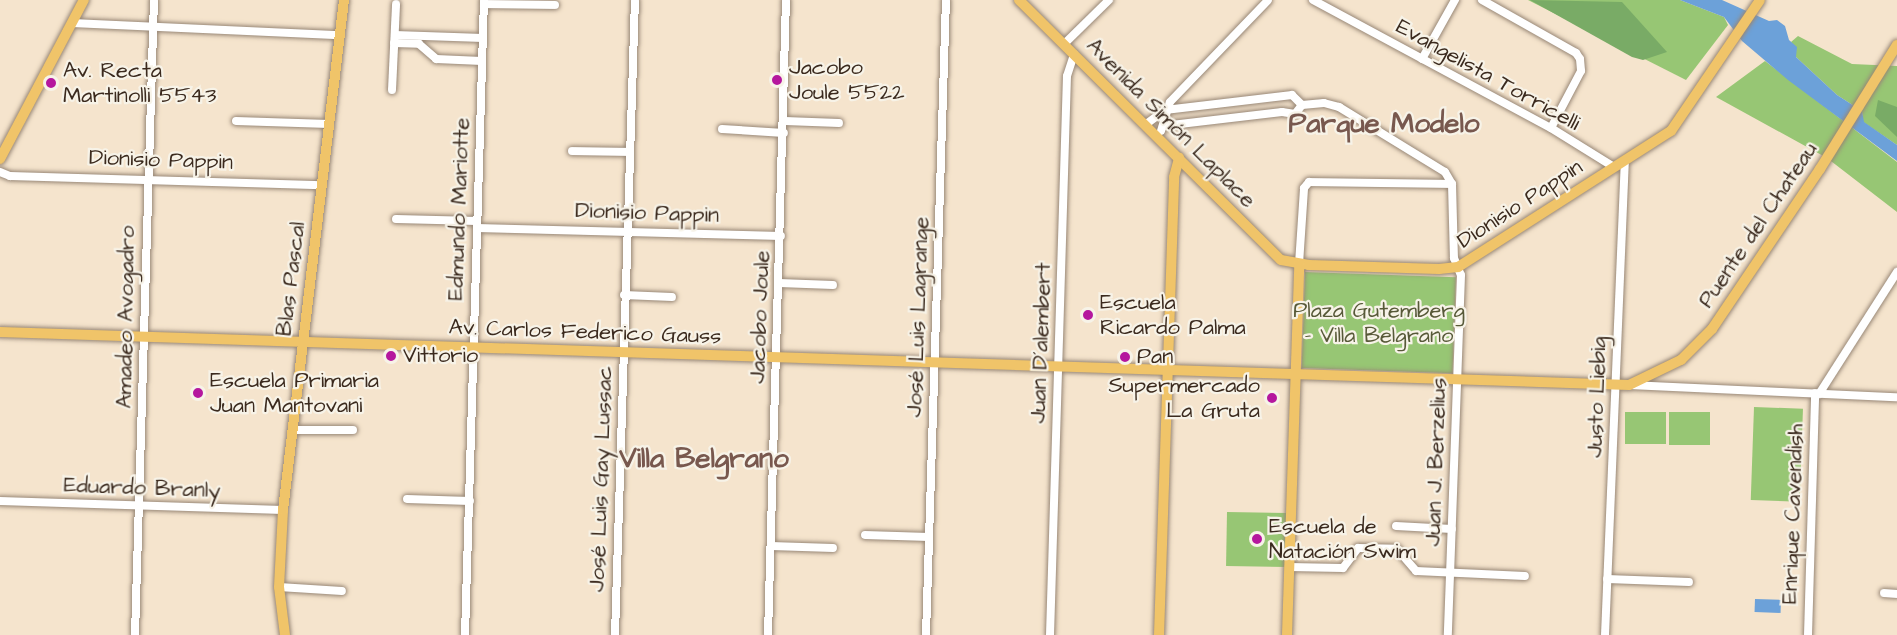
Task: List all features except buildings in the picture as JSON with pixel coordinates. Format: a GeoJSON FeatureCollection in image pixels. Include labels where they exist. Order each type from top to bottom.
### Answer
{"type":"FeatureCollection","features":[{"type":"Feature","properties":{"kind":"main road"},"geometry":{"type":"LineString","coordinates":[[0,143],[76,0]]}},
{"type":"Feature","properties":{"kind":"main road"},"geometry":{"type":"LineString","coordinates":[[0,159],[84,0]]}},
{"type":"Feature","properties":{"kind":"main road","name":"Blas Pascal"},"geometry":{"type":"LineString","coordinates":[[285,635],[279,587],[283,510],[344,0]]}},
{"type":"Feature","properties":{"kind":"main road","name":"Avenida Simón Laplace"},"geometry":{"type":"LineString","coordinates":[[1019,0],[1145,125],[1160,131],[1179,158],[1281,260],[1299,264]]}},
{"type":"Feature","properties":{"kind":"main road","name":"Dionisio Pappin"},"geometry":{"type":"LineString","coordinates":[[1299,264],[1458,267],[1671,131],[1760,0]]}},
{"type":"Feature","properties":{"kind":"main road","name":"Puente del Chateau"},"geometry":{"type":"LineString","coordinates":[[1457,379],[1621,385],[1653,376],[1681,360],[1712,329],[1820,169],[1897,45]]}},
{"type":"Feature","properties":{"kind":"main road"},"geometry":{"type":"LineString","coordinates":[[1159,635],[1174,177],[1179,158]]}},
{"type":"Feature","properties":{"kind":"main road"},"geometry":{"type":"LineString","coordinates":[[1287,635],[1299,264]]}},
{"type":"Feature","properties":{"kind":"main road","name":"Av. Carlos Federico Gauss"},"geometry":{"type":"LineString","coordinates":[[0,332],[1457,379]]}},
{"type":"Feature","properties":{"kind":"street","name":"Amadeo Avogadro"},"geometry":{"type":"LineString","coordinates":[[135,635],[154,0]]}},
{"type":"Feature","properties":{"kind":"street","name":"José Luis Gay Lussac"},"geometry":{"type":"LineString","coordinates":[[615,635],[622,353],[635,0]]}},
{"type":"Feature","properties":{"kind":"street","name":"Jacobo Joule"},"geometry":{"type":"LineString","coordinates":[[768,635],[785,121],[786,0]]}},
{"type":"Feature","properties":{"kind":"street","name":"José Luis Lagrange"},"geometry":{"type":"LineString","coordinates":[[926,635],[946,0]]}},
{"type":"Feature","properties":{"kind":"street"},"geometry":{"type":"LineString","coordinates":[[1064,44],[1108,0]]}},
{"type":"Feature","properties":{"kind":"street"},"geometry":{"type":"LineString","coordinates":[[1145,125],[1165,110],[1268,0]]}},
{"type":"Feature","properties":{"kind":"street","name":"Evangelista Torricelli"},"geometry":{"type":"LineString","coordinates":[[1312,0],[1551,128],[1614,167]]}},
{"type":"Feature","properties":{"kind":"street"},"geometry":{"type":"LineString","coordinates":[[1422,59],[1455,0]]}},
{"type":"Feature","properties":{"kind":"street"},"geometry":{"type":"LineString","coordinates":[[1482,0],[1576,53],[1581,71],[1551,128]]}},
{"type":"Feature","properties":{"kind":"street"},"geometry":{"type":"LineString","coordinates":[[484,2],[555,5]]}},
{"type":"Feature","properties":{"kind":"street","name":"Edmundo Mariotte"},"geometry":{"type":"LineString","coordinates":[[465,635],[484,2]]}},
{"type":"Feature","properties":{"kind":"street"},"geometry":{"type":"LineString","coordinates":[[392,90],[396,4]]}},
{"type":"Feature","properties":{"kind":"street"},"geometry":{"type":"LineString","coordinates":[[72,23],[340,35]]}},
{"type":"Feature","properties":{"kind":"street"},"geometry":{"type":"LineString","coordinates":[[395,39],[483,38]]}},
{"type":"Feature","properties":{"kind":"street"},"geometry":{"type":"LineString","coordinates":[[420,40],[436,59],[482,61]]}},
{"type":"Feature","properties":{"kind":"street","name":"Juan D´alembert"},"geometry":{"type":"LineString","coordinates":[[1050,635],[1067,76],[1074,54]]}},
{"type":"Feature","properties":{"kind":"street"},"geometry":{"type":"LineString","coordinates":[[1165,110],[1292,95],[1302,105]]}},
{"type":"Feature","properties":{"kind":"street"},"geometry":{"type":"LineString","coordinates":[[1165,110],[1160,131],[1282,111],[1295,114],[1302,105],[1324,103],[1339,107],[1437,167],[1452,184]]}},
{"type":"Feature","properties":{"kind":"street"},"geometry":{"type":"LineString","coordinates":[[236,121],[329,124]]}},
{"type":"Feature","properties":{"kind":"street"},"geometry":{"type":"LineString","coordinates":[[785,121],[839,123]]}},
{"type":"Feature","properties":{"kind":"street"},"geometry":{"type":"LineString","coordinates":[[722,129],[784,133]]}},
{"type":"Feature","properties":{"kind":"street"},"geometry":{"type":"LineString","coordinates":[[572,151],[629,152]]}},
{"type":"Feature","properties":{"kind":"street","name":"Justo Liebig"},"geometry":{"type":"LineString","coordinates":[[1605,635],[1621,385],[1625,161]]}},
{"type":"Feature","properties":{"kind":"street"},"geometry":{"type":"LineString","coordinates":[[1431,182],[1440,176],[1437,167]]}},
{"type":"Feature","properties":{"kind":"street","name":"Dionisio Pappin"},"geometry":{"type":"LineString","coordinates":[[0,172],[10,176],[322,185]]}},
{"type":"Feature","properties":{"kind":"street"},"geometry":{"type":"LineString","coordinates":[[1299,264],[1304,188],[1316,179],[1452,184]]}},
{"type":"Feature","properties":{"kind":"street","name":"Juan J. Berzelius"},"geometry":{"type":"LineString","coordinates":[[1448,635],[1457,379],[1458,267],[1454,258],[1452,184]]}},
{"type":"Feature","properties":{"kind":"street","name":"Dionisio Pappin"},"geometry":{"type":"LineString","coordinates":[[396,219],[627,232],[781,236]]}},
{"type":"Feature","properties":{"kind":"street"},"geometry":{"type":"LineString","coordinates":[[1817,394],[1897,272]]}},
{"type":"Feature","properties":{"kind":"street"},"geometry":{"type":"LineString","coordinates":[[779,283],[833,285]]}},
{"type":"Feature","properties":{"kind":"street"},"geometry":{"type":"LineString","coordinates":[[624,295],[672,297]]}},
{"type":"Feature","properties":{"kind":"street"},"geometry":{"type":"LineString","coordinates":[[1653,376],[1654,385],[1663,388]]}},
{"type":"Feature","properties":{"kind":"street"},"geometry":{"type":"LineString","coordinates":[[1621,385],[1897,397]]}},
{"type":"Feature","properties":{"kind":"street","name":"Enrique Cavendish"},"geometry":{"type":"LineString","coordinates":[[1808,635],[1817,394]]}},
{"type":"Feature","properties":{"kind":"street"},"geometry":{"type":"LineString","coordinates":[[292,430],[353,430]]}},
{"type":"Feature","properties":{"kind":"street"},"geometry":{"type":"LineString","coordinates":[[407,499],[470,501]]}},
{"type":"Feature","properties":{"kind":"street","name":"Eduardo Branly"},"geometry":{"type":"LineString","coordinates":[[0,501],[283,510]]}},
{"type":"Feature","properties":{"kind":"street"},"geometry":{"type":"LineString","coordinates":[[1396,526],[1452,529]]}},
{"type":"Feature","properties":{"kind":"street"},"geometry":{"type":"LineString","coordinates":[[865,536],[929,537]]}},
{"type":"Feature","properties":{"kind":"street"},"geometry":{"type":"LineString","coordinates":[[771,546],[833,548]]}},
{"type":"Feature","properties":{"kind":"street"},"geometry":{"type":"LineString","coordinates":[[1289,567],[1338,569],[1346,565],[1358,548],[1397,549],[1410,568],[1451,573],[1525,576]]}},
{"type":"Feature","properties":{"kind":"street"},"geometry":{"type":"LineString","coordinates":[[1607,579],[1689,582]]}},
{"type":"Feature","properties":{"kind":"street"},"geometry":{"type":"LineString","coordinates":[[279,587],[342,591]]}},
{"type":"Feature","properties":{"kind":"street"},"geometry":{"type":"LineString","coordinates":[[1884,593],[1897,594]]}},
{"type":"Feature","properties":{"kind":"green space"},"geometry":{"type":"Polygon","coordinates":[[[1528,0],[1680,0],[1724,17],[1728,25],[1686,80],[1528,0]]]}},
{"type":"Feature","properties":{"kind":"green space"},"geometry":{"type":"Polygon","coordinates":[[[1530,0],[1622,2],[1667,52],[1643,60],[1632,57],[1530,0]]]}},
{"type":"Feature","properties":{"kind":"green space"},"geometry":{"type":"Polygon","coordinates":[[[1798,36],[1852,64],[1897,66],[1897,145],[1863,122],[1862,111],[1837,95],[1796,57],[1791,42],[1798,36]]]}},
{"type":"Feature","properties":{"kind":"green space"},"geometry":{"type":"Polygon","coordinates":[[[1765,61],[1897,162],[1897,212],[1827,158],[1716,97],[1765,61]]]}},
{"type":"Feature","properties":{"kind":"green space"},"geometry":{"type":"Polygon","coordinates":[[[1878,100],[1897,107],[1897,137],[1875,116],[1878,100]]]}},
{"type":"Feature","properties":{"kind":"green space","name":"Plaza Gutemberg - Villa Belgrano"},"geometry":{"type":"Polygon","coordinates":[[[1305,272],[1456,277],[1453,373],[1302,368],[1305,272]]]}},
{"type":"Feature","properties":{"kind":"green space"},"geometry":{"type":"Polygon","coordinates":[[[1754,407],[1803,409],[1800,502],[1751,500],[1754,407]]]}},
{"type":"Feature","properties":{"kind":"green space"},"geometry":{"type":"Polygon","coordinates":[[[1625,412],[1666,412],[1666,444],[1625,444],[1625,412]]]}},
{"type":"Feature","properties":{"kind":"green space"},"geometry":{"type":"Polygon","coordinates":[[[1669,412],[1710,412],[1710,445],[1669,445],[1669,412]]]}},
{"type":"Feature","properties":{"kind":"green space","name":"Escuela de Natación Swim"},"geometry":{"type":"Polygon","coordinates":[[[1227,512],[1288,513],[1287,567],[1226,566],[1227,512]]]}},
{"type":"Feature","properties":{"kind":"water"},"geometry":{"type":"Polygon","coordinates":[[[1680,0],[1722,0],[1769,21],[1777,20],[1785,26],[1789,40],[1797,47],[1796,57],[1837,95],[1862,111],[1864,122],[1897,145],[1897,161],[1788,80],[1742,41],[1724,17],[1680,0]]]}},
{"type":"Feature","properties":{"kind":"water"},"geometry":{"type":"Polygon","coordinates":[[[1755,599],[1781,600],[1781,613],[1755,612],[1755,599]]]}},
{"type":"Feature","properties":{"kind":"place","name":"Jacobo Joule 5522"},"geometry":{"type":"Point","coordinates":[777,80]}},
{"type":"Feature","properties":{"kind":"place","name":"Av. Recta Martinolli 5543"},"geometry":{"type":"Point","coordinates":[51,83]}},
{"type":"Feature","properties":{"kind":"place","name":"Escuela Ricardo Palma"},"geometry":{"type":"Point","coordinates":[1088,315]}},
{"type":"Feature","properties":{"kind":"place","name":"Vittorio"},"geometry":{"type":"Point","coordinates":[391,356]}},
{"type":"Feature","properties":{"kind":"place","name":"Pan"},"geometry":{"type":"Point","coordinates":[1125,357]}},
{"type":"Feature","properties":{"kind":"place","name":"Escuela Primaria Juan Mantovani"},"geometry":{"type":"Point","coordinates":[198,393]}},
{"type":"Feature","properties":{"kind":"place","name":"Supermercado La Gruta"},"geometry":{"type":"Point","coordinates":[1272,398]}},
{"type":"Feature","properties":{"kind":"place","name":"Escuela de Natación Swim"},"geometry":{"type":"Point","coordinates":[1257,539]}},
{"type":"Feature","properties":{"kind":"district","name":"Parque Modelo"},"geometry":{"type":"Point","coordinates":[1384,124]}},
{"type":"Feature","properties":{"kind":"district","name":"Villa Belgrano"},"geometry":{"type":"Point","coordinates":[704,459]}}]}
